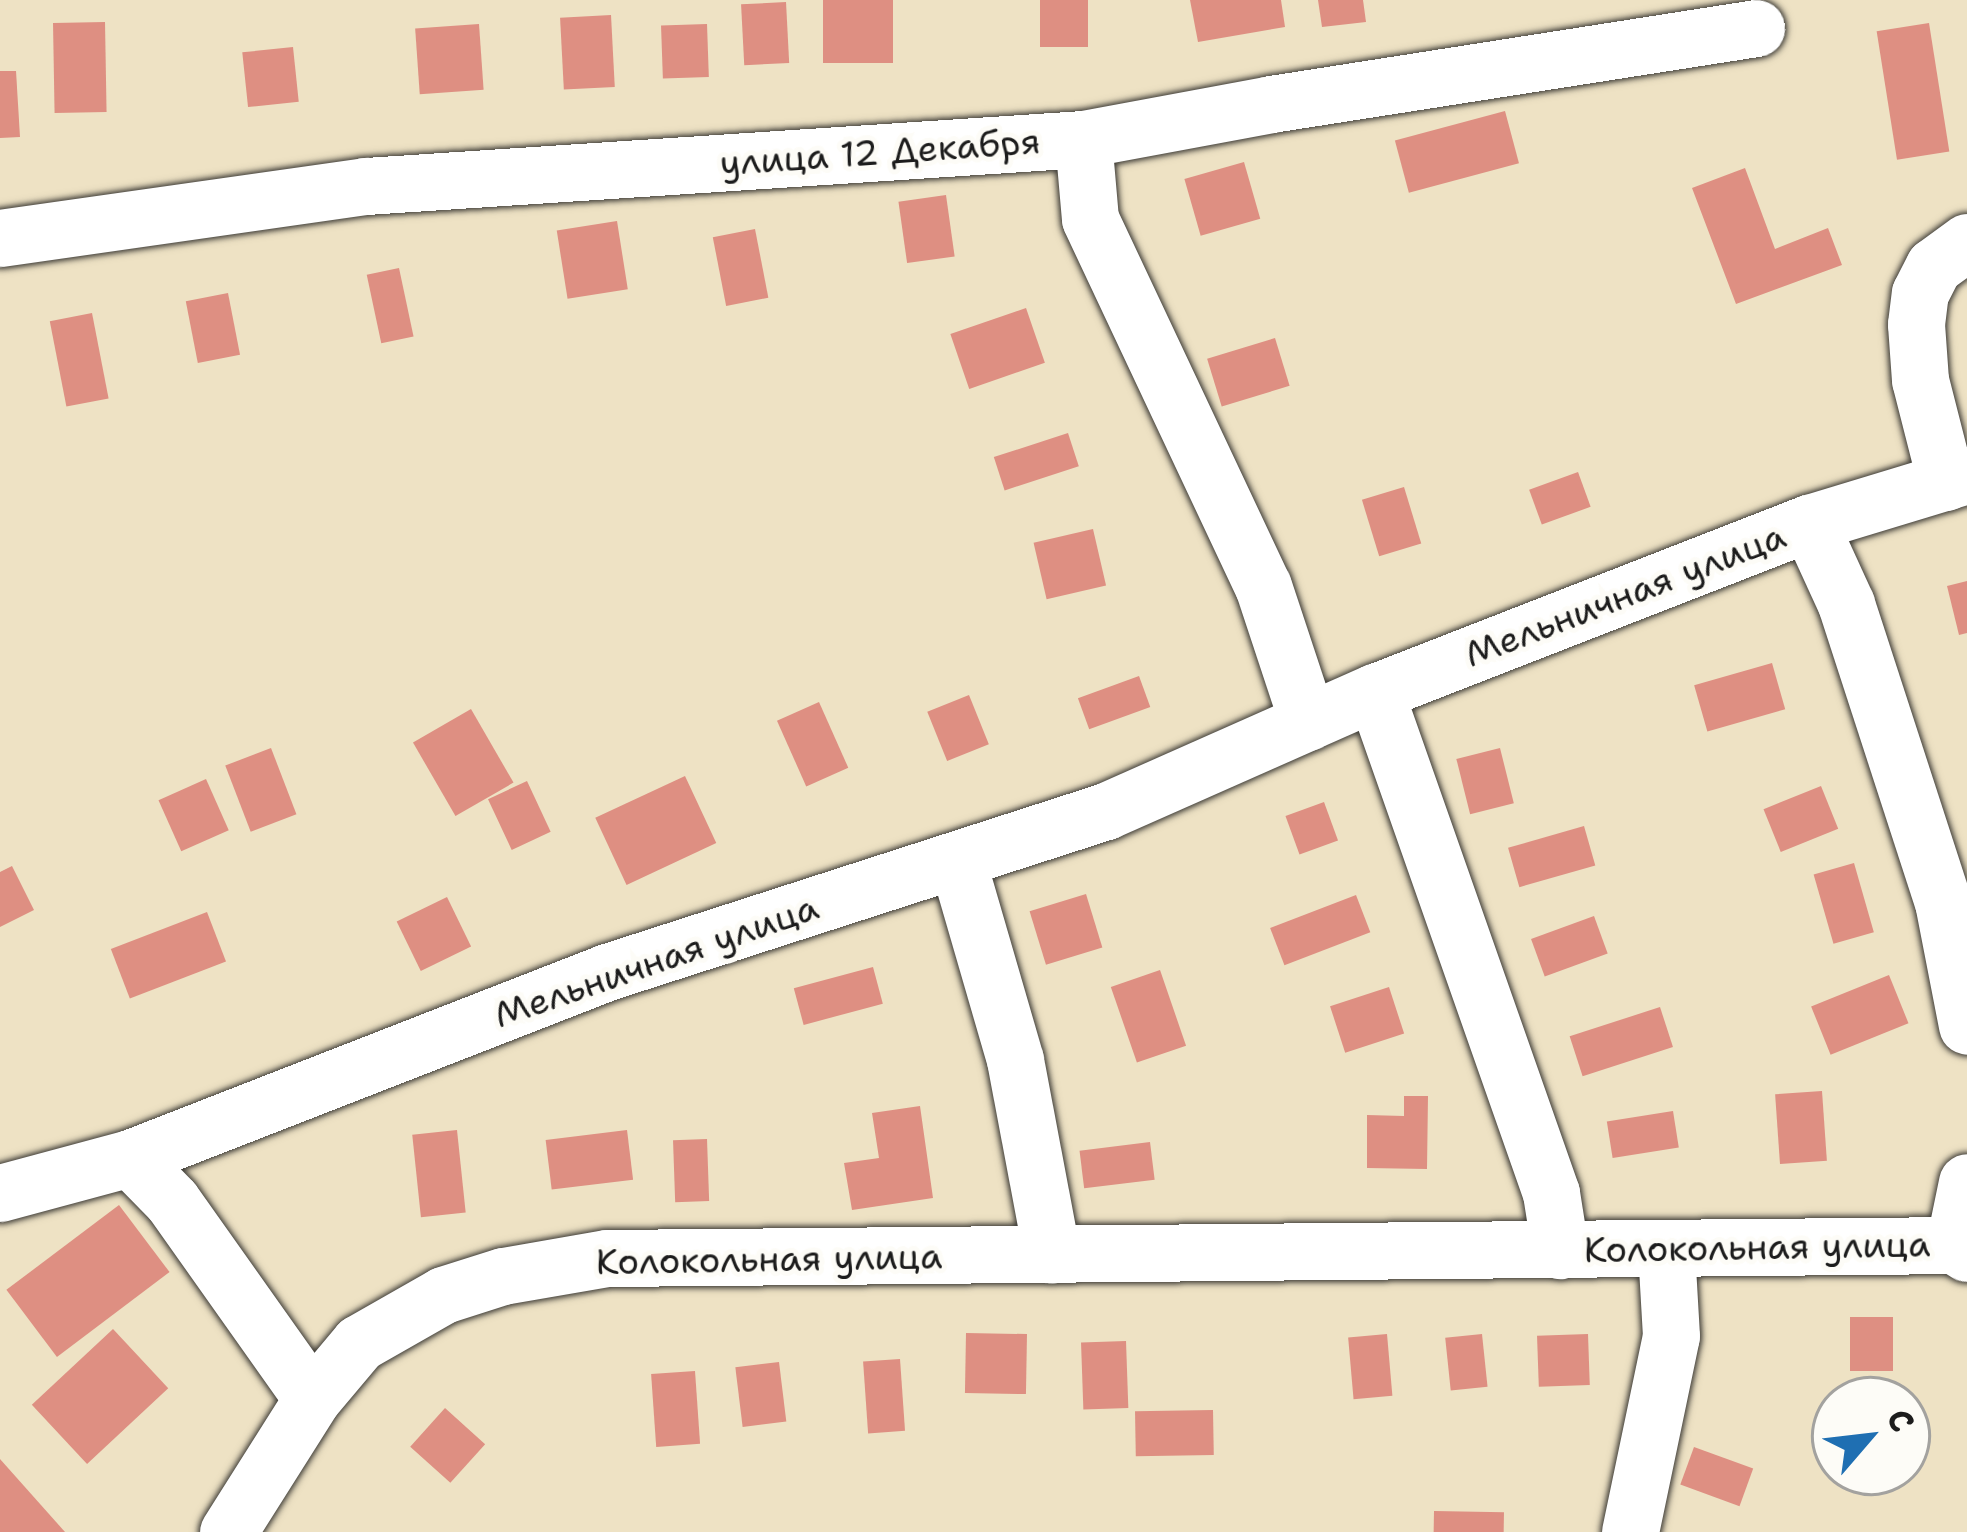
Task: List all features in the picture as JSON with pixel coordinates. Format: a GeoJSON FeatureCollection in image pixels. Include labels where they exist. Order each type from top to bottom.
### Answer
{"type":"FeatureCollection","features":[{"type":"Feature","properties":{"kind":"street","name":"улица 12 Декабря"},"geometry":{"type":"LineString","coordinates":[[0,238],[366,185],[1083,139],[1271,104],[1756,28]]}},
{"type":"Feature","properties":{"kind":"street"},"geometry":{"type":"LineString","coordinates":[[1083,139],[1090,219],[1263,586],[1308,722]]}},
{"type":"Feature","properties":{"kind":"street","name":"Мельничная улица"},"geometry":{"type":"LineString","coordinates":[[0,1192],[130,1158],[607,972],[1106,811],[1375,692],[1810,523],[1956,478],[1920,380],[1916,324],[1920,293],[1934,266],[1967,242]]}},
{"type":"Feature","properties":{"kind":"street"},"geometry":{"type":"LineString","coordinates":[[1810,523],[1846,604],[1943,902],[1967,1026]]}},
{"type":"Feature","properties":{"kind":"street","name":"Колокольная улица"},"geometry":{"type":"LineString","coordinates":[[1375,692],[1551,1193],[1560,1250]]}},
{"type":"Feature","properties":{"kind":"street"},"geometry":{"type":"LineString","coordinates":[[956,860],[1015,1060],[1052,1255]]}},
{"type":"Feature","properties":{"kind":"street"},"geometry":{"type":"LineString","coordinates":[[130,1158],[172,1201],[312,1399]]}},
{"type":"Feature","properties":{"kind":"street","name":"Колокольная улица"},"geometry":{"type":"LineString","coordinates":[[228,1532],[312,1399],[359,1343],[443,1295],[502,1276],[607,1258],[1960,1249],[1967,1182]]}},
{"type":"Feature","properties":{"kind":"street"},"geometry":{"type":"LineString","coordinates":[[1630,1532],[1671,1336],[1666,1250]]}},
{"type":"Feature","properties":{"kind":"building"},"geometry":{"type":"Polygon","coordinates":[[[823,0],[893,0],[893,63],[823,63],[823,0]]]}},
{"type":"Feature","properties":{"kind":"building"},"geometry":{"type":"Polygon","coordinates":[[[1040,0],[1088,0],[1088,47],[1040,47],[1040,0]]]}},
{"type":"Feature","properties":{"kind":"building"},"geometry":{"type":"Polygon","coordinates":[[[1190,0],[1281,0],[1285,27],[1198,42],[1190,0]]]}},
{"type":"Feature","properties":{"kind":"building"},"geometry":{"type":"Polygon","coordinates":[[[1318,0],[1363,0],[1366,22],[1322,27],[1318,0]]]}},
{"type":"Feature","properties":{"kind":"building"},"geometry":{"type":"Polygon","coordinates":[[[786,2],[789,63],[744,65],[741,4],[786,2]]]}},
{"type":"Feature","properties":{"kind":"building"},"geometry":{"type":"Polygon","coordinates":[[[611,15],[615,87],[564,90],[560,18],[611,15]]]}},
{"type":"Feature","properties":{"kind":"building"},"geometry":{"type":"Polygon","coordinates":[[[105,22],[107,112],[55,113],[53,23],[105,22]]]}},
{"type":"Feature","properties":{"kind":"building"},"geometry":{"type":"Polygon","coordinates":[[[1929,23],[1949,151],[1897,160],[1877,31],[1929,23]]]}},
{"type":"Feature","properties":{"kind":"building"},"geometry":{"type":"Polygon","coordinates":[[[479,24],[484,90],[420,94],[415,28],[479,24]]]}},
{"type":"Feature","properties":{"kind":"building"},"geometry":{"type":"Polygon","coordinates":[[[707,24],[709,77],[663,79],[661,26],[707,24]]]}},
{"type":"Feature","properties":{"kind":"building"},"geometry":{"type":"Polygon","coordinates":[[[293,47],[299,102],[248,107],[242,52],[293,47]]]}},
{"type":"Feature","properties":{"kind":"building"},"geometry":{"type":"Polygon","coordinates":[[[0,71],[16,71],[20,137],[0,138],[0,71]]]}},
{"type":"Feature","properties":{"kind":"building"},"geometry":{"type":"Polygon","coordinates":[[[1505,111],[1519,163],[1409,193],[1395,141],[1505,111]]]}},
{"type":"Feature","properties":{"kind":"building"},"geometry":{"type":"Polygon","coordinates":[[[1244,162],[1260,219],[1201,236],[1184,179],[1244,162]]]}},
{"type":"Feature","properties":{"kind":"building"},"geometry":{"type":"Polygon","coordinates":[[[1745,168],[1775,249],[1828,228],[1842,265],[1736,304],[1692,188],[1745,168]]]}},
{"type":"Feature","properties":{"kind":"building"},"geometry":{"type":"Polygon","coordinates":[[[946,195],[955,256],[907,263],[898,202],[946,195]]]}},
{"type":"Feature","properties":{"kind":"building"},"geometry":{"type":"Polygon","coordinates":[[[617,221],[628,289],[568,299],[557,231],[617,221]]]}},
{"type":"Feature","properties":{"kind":"building"},"geometry":{"type":"Polygon","coordinates":[[[755,229],[768,298],[726,306],[713,237],[755,229]]]}},
{"type":"Feature","properties":{"kind":"building"},"geometry":{"type":"Polygon","coordinates":[[[399,268],[414,336],[381,343],[367,275],[399,268]]]}},
{"type":"Feature","properties":{"kind":"building"},"geometry":{"type":"Polygon","coordinates":[[[228,293],[240,355],[198,363],[186,301],[228,293]]]}},
{"type":"Feature","properties":{"kind":"building"},"geometry":{"type":"Polygon","coordinates":[[[1026,308],[1045,363],[969,389],[950,334],[1026,308]]]}},
{"type":"Feature","properties":{"kind":"building"},"geometry":{"type":"Polygon","coordinates":[[[92,313],[109,398],[66,407],[50,321],[92,313]]]}},
{"type":"Feature","properties":{"kind":"building"},"geometry":{"type":"Polygon","coordinates":[[[1275,338],[1290,386],[1222,407],[1207,359],[1275,338]]]}},
{"type":"Feature","properties":{"kind":"building"},"geometry":{"type":"Polygon","coordinates":[[[1068,433],[1079,466],[1005,490],[994,457],[1068,433]]]}},
{"type":"Feature","properties":{"kind":"building"},"geometry":{"type":"Polygon","coordinates":[[[1578,472],[1591,507],[1542,525],[1529,490],[1578,472]]]}},
{"type":"Feature","properties":{"kind":"building"},"geometry":{"type":"Polygon","coordinates":[[[1404,487],[1421,543],[1379,556],[1362,500],[1404,487]]]}},
{"type":"Feature","properties":{"kind":"building"},"geometry":{"type":"Polygon","coordinates":[[[1093,529],[1106,586],[1047,599],[1034,543],[1093,529]]]}},
{"type":"Feature","properties":{"kind":"building"},"geometry":{"type":"Polygon","coordinates":[[[1967,581],[1967,633],[1959,635],[1947,586],[1967,581]]]}},
{"type":"Feature","properties":{"kind":"building"},"geometry":{"type":"Polygon","coordinates":[[[1772,663],[1785,709],[1707,731],[1694,685],[1772,663]]]}},
{"type":"Feature","properties":{"kind":"building"},"geometry":{"type":"Polygon","coordinates":[[[1139,676],[1150,707],[1089,729],[1078,698],[1139,676]]]}},
{"type":"Feature","properties":{"kind":"building"},"geometry":{"type":"Polygon","coordinates":[[[969,695],[989,744],[947,761],[927,712],[969,695]]]}},
{"type":"Feature","properties":{"kind":"building"},"geometry":{"type":"Polygon","coordinates":[[[819,702],[848,768],[806,786],[777,721],[819,702]]]}},
{"type":"Feature","properties":{"kind":"building"},"geometry":{"type":"Polygon","coordinates":[[[471,709],[514,783],[455,816],[413,742],[471,709]]]}},
{"type":"Feature","properties":{"kind":"building"},"geometry":{"type":"Polygon","coordinates":[[[271,748],[296,814],[251,832],[225,766],[271,748]]]}},
{"type":"Feature","properties":{"kind":"building"},"geometry":{"type":"Polygon","coordinates":[[[1500,748],[1514,803],[1470,814],[1456,759],[1500,748]]]}},
{"type":"Feature","properties":{"kind":"building"},"geometry":{"type":"Polygon","coordinates":[[[685,776],[716,843],[627,885],[595,818],[685,776]]]}},
{"type":"Feature","properties":{"kind":"building"},"geometry":{"type":"Polygon","coordinates":[[[206,779],[229,830],[181,851],[158,800],[206,779]]]}},
{"type":"Feature","properties":{"kind":"building"},"geometry":{"type":"Polygon","coordinates":[[[527,781],[551,832],[512,850],[488,799],[527,781]]]}},
{"type":"Feature","properties":{"kind":"building"},"geometry":{"type":"Polygon","coordinates":[[[1821,786],[1838,829],[1781,852],[1764,809],[1821,786]]]}},
{"type":"Feature","properties":{"kind":"building"},"geometry":{"type":"Polygon","coordinates":[[[1324,802],[1338,841],[1299,855],[1285,816],[1324,802]]]}},
{"type":"Feature","properties":{"kind":"building"},"geometry":{"type":"Polygon","coordinates":[[[1584,826],[1595,865],[1519,887],[1508,848],[1584,826]]]}},
{"type":"Feature","properties":{"kind":"building"},"geometry":{"type":"Polygon","coordinates":[[[1854,863],[1874,932],[1833,944],[1814,875],[1854,863]]]}},
{"type":"Feature","properties":{"kind":"building"},"geometry":{"type":"Polygon","coordinates":[[[12,866],[34,910],[0,927],[0,872],[12,866]]]}},
{"type":"Feature","properties":{"kind":"building"},"geometry":{"type":"Polygon","coordinates":[[[1086,894],[1102,948],[1046,965],[1030,911],[1086,894]]]}},
{"type":"Feature","properties":{"kind":"building"},"geometry":{"type":"Polygon","coordinates":[[[1356,895],[1370,932],[1284,965],[1270,928],[1356,895]]]}},
{"type":"Feature","properties":{"kind":"building"},"geometry":{"type":"Polygon","coordinates":[[[447,897],[471,946],[421,971],[397,922],[447,897]]]}},
{"type":"Feature","properties":{"kind":"building"},"geometry":{"type":"Polygon","coordinates":[[[207,912],[226,961],[130,998],[111,949],[207,912]]]}},
{"type":"Feature","properties":{"kind":"building"},"geometry":{"type":"Polygon","coordinates":[[[1594,916],[1608,954],[1545,977],[1531,939],[1594,916]]]}},
{"type":"Feature","properties":{"kind":"building"},"geometry":{"type":"Polygon","coordinates":[[[873,967],[883,1004],[804,1025],[794,988],[873,967]]]}},
{"type":"Feature","properties":{"kind":"building"},"geometry":{"type":"Polygon","coordinates":[[[1160,970],[1186,1046],[1137,1063],[1111,987],[1160,970]]]}},
{"type":"Feature","properties":{"kind":"building"},"geometry":{"type":"Polygon","coordinates":[[[1889,975],[1908,1023],[1831,1055],[1811,1006],[1889,975]]]}},
{"type":"Feature","properties":{"kind":"building"},"geometry":{"type":"Polygon","coordinates":[[[1389,987],[1404,1034],[1345,1053],[1330,1006],[1389,987]]]}},
{"type":"Feature","properties":{"kind":"building"},"geometry":{"type":"Polygon","coordinates":[[[1660,1007],[1673,1047],[1583,1076],[1570,1036],[1660,1007]]]}},
{"type":"Feature","properties":{"kind":"building"},"geometry":{"type":"Polygon","coordinates":[[[1822,1091],[1827,1161],[1780,1164],[1775,1094],[1822,1091]]]}},
{"type":"Feature","properties":{"kind":"building"},"geometry":{"type":"Polygon","coordinates":[[[1404,1096],[1428,1096],[1427,1169],[1367,1168],[1367,1115],[1404,1116],[1404,1096]]]}},
{"type":"Feature","properties":{"kind":"building"},"geometry":{"type":"Polygon","coordinates":[[[920,1106],[933,1198],[852,1210],[844,1163],[879,1158],[872,1113],[920,1106]]]}},
{"type":"Feature","properties":{"kind":"building"},"geometry":{"type":"Polygon","coordinates":[[[1673,1111],[1679,1148],[1613,1158],[1607,1121],[1673,1111]]]}},
{"type":"Feature","properties":{"kind":"building"},"geometry":{"type":"Polygon","coordinates":[[[457,1130],[466,1213],[421,1217],[412,1135],[457,1130]]]}},
{"type":"Feature","properties":{"kind":"building"},"geometry":{"type":"Polygon","coordinates":[[[627,1130],[633,1180],[552,1190],[546,1140],[627,1130]]]}},
{"type":"Feature","properties":{"kind":"building"},"geometry":{"type":"Polygon","coordinates":[[[707,1139],[709,1201],[675,1202],[673,1140],[707,1139]]]}},
{"type":"Feature","properties":{"kind":"building"},"geometry":{"type":"Polygon","coordinates":[[[1150,1142],[1155,1180],[1084,1188],[1080,1151],[1150,1142]]]}},
{"type":"Feature","properties":{"kind":"building"},"geometry":{"type":"Polygon","coordinates":[[[119,1205],[170,1272],[57,1357],[6,1290],[119,1205]]]}},
{"type":"Feature","properties":{"kind":"building"},"geometry":{"type":"Polygon","coordinates":[[[1850,1317],[1893,1317],[1893,1371],[1850,1371],[1850,1317]]]}},
{"type":"Feature","properties":{"kind":"building"},"geometry":{"type":"Polygon","coordinates":[[[113,1329],[168,1388],[87,1464],[32,1405],[113,1329]]]}},
{"type":"Feature","properties":{"kind":"building"},"geometry":{"type":"Polygon","coordinates":[[[966,1333],[1027,1334],[1026,1394],[965,1393],[966,1333]]]}},
{"type":"Feature","properties":{"kind":"building"},"geometry":{"type":"Polygon","coordinates":[[[1387,1334],[1392,1396],[1354,1399],[1348,1337],[1387,1334]]]}},
{"type":"Feature","properties":{"kind":"building"},"geometry":{"type":"Polygon","coordinates":[[[1482,1334],[1488,1387],[1451,1391],[1445,1338],[1482,1334]]]}},
{"type":"Feature","properties":{"kind":"building"},"geometry":{"type":"Polygon","coordinates":[[[1588,1334],[1590,1385],[1539,1387],[1537,1336],[1588,1334]]]}},
{"type":"Feature","properties":{"kind":"building"},"geometry":{"type":"Polygon","coordinates":[[[1126,1341],[1128,1408],[1083,1410],[1081,1343],[1126,1341]]]}},
{"type":"Feature","properties":{"kind":"building"},"geometry":{"type":"Polygon","coordinates":[[[900,1359],[905,1431],[868,1433],[863,1362],[900,1359]]]}},
{"type":"Feature","properties":{"kind":"building"},"geometry":{"type":"Polygon","coordinates":[[[779,1362],[786,1422],[743,1427],[735,1367],[779,1362]]]}},
{"type":"Feature","properties":{"kind":"building"},"geometry":{"type":"Polygon","coordinates":[[[695,1371],[700,1444],[656,1447],[651,1374],[695,1371]]]}},
{"type":"Feature","properties":{"kind":"building"},"geometry":{"type":"Polygon","coordinates":[[[445,1408],[485,1444],[450,1483],[410,1447],[445,1408]]]}},
{"type":"Feature","properties":{"kind":"building"},"geometry":{"type":"Polygon","coordinates":[[[1213,1410],[1214,1455],[1136,1456],[1135,1411],[1213,1410]]]}},
{"type":"Feature","properties":{"kind":"building"},"geometry":{"type":"Polygon","coordinates":[[[1694,1447],[1753,1469],[1740,1506],[1680,1485],[1694,1447]]]}},
{"type":"Feature","properties":{"kind":"building"},"geometry":{"type":"Polygon","coordinates":[[[0,1459],[65,1532],[0,1532],[0,1459]]]}},
{"type":"Feature","properties":{"kind":"building"},"geometry":{"type":"Polygon","coordinates":[[[1434,1511],[1504,1512],[1504,1532],[1434,1532],[1434,1511]]]}}]}
